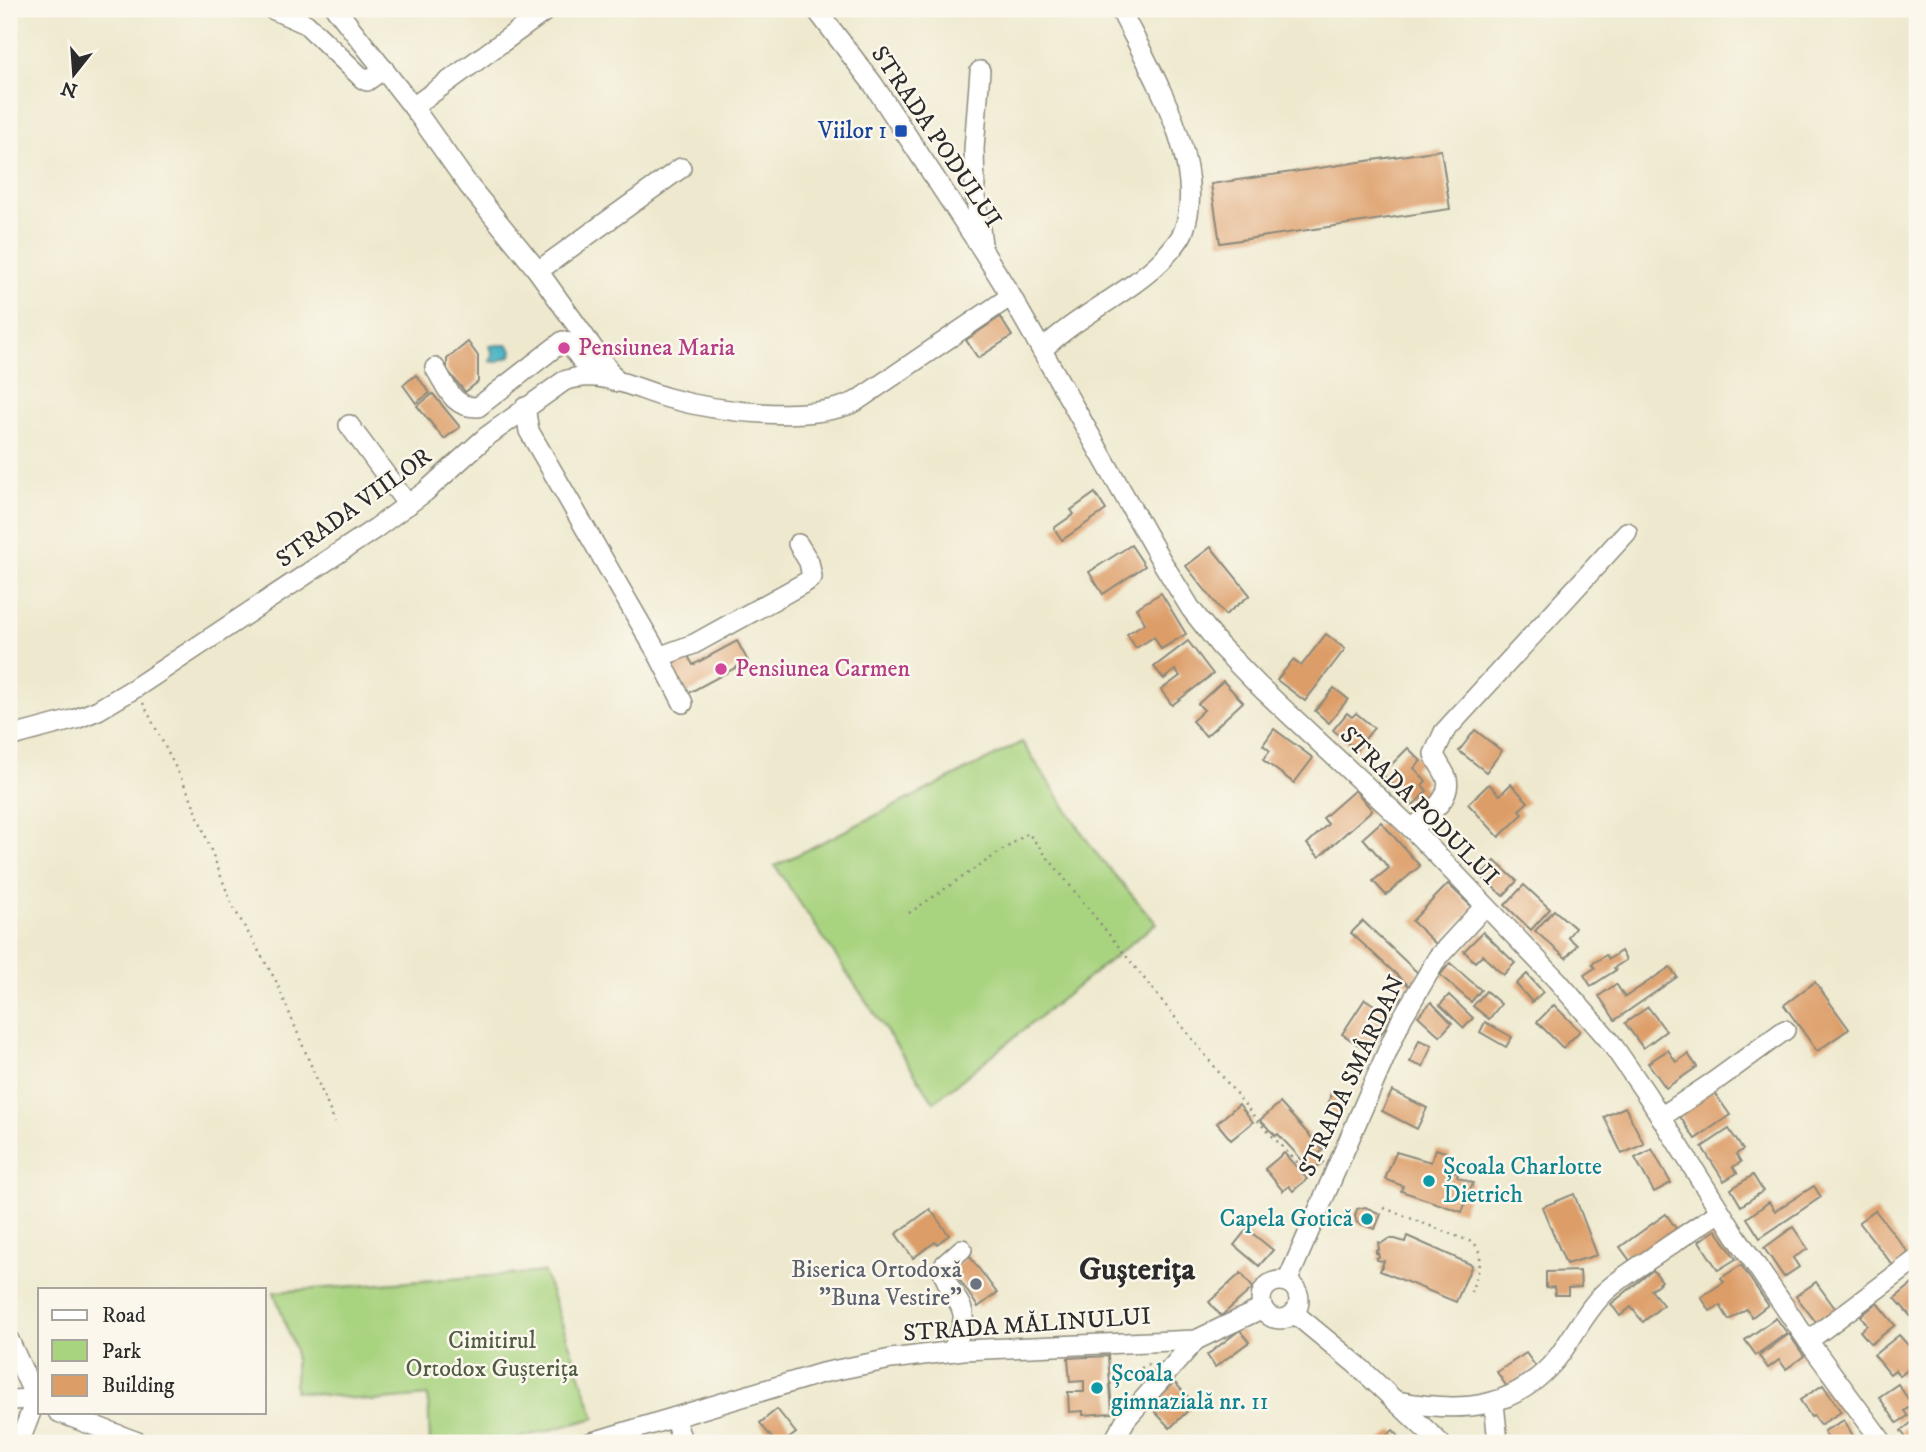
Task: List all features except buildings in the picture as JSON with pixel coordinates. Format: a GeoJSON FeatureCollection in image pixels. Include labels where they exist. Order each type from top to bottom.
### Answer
{"type":"FeatureCollection","features":[{"type":"Feature","properties":{"kind":"street"},"geometry":{"type":"LineString","coordinates":[[272,9],[306,24],[363,79],[367,81],[384,69]]}},
{"type":"Feature","properties":{"kind":"street"},"geometry":{"type":"LineString","coordinates":[[336,9],[413,107],[469,186],[538,271],[617,382]]}},
{"type":"Feature","properties":{"kind":"street"},"geometry":{"type":"LineString","coordinates":[[413,107],[548,9]]}},
{"type":"Feature","properties":{"kind":"street","name":"STRADA PODULUI"},"geometry":{"type":"LineString","coordinates":[[816,9],[873,84],[983,251],[1191,609],[1220,646],[1412,829],[1566,989],[1601,1030],[1661,1116],[1720,1212],[1808,1341],[1883,1443]]}},
{"type":"Feature","properties":{"kind":"street"},"geometry":{"type":"LineString","coordinates":[[1042,350],[1074,322],[1161,260],[1184,232],[1190,186],[1188,164],[1162,95],[1120,9]]}},
{"type":"Feature","properties":{"kind":"street"},"geometry":{"type":"LineString","coordinates":[[980,71],[974,149],[975,191],[983,251]]}},
{"type":"Feature","properties":{"kind":"street"},"geometry":{"type":"LineString","coordinates":[[538,271],[681,168]]}},
{"type":"Feature","properties":{"kind":"street"},"geometry":{"type":"LineString","coordinates":[[435,368],[456,401],[466,407],[478,407],[562,341],[569,343],[592,375],[672,399],[769,413],[817,413],[839,409],[855,402],[1011,296]]}},
{"type":"Feature","properties":{"kind":"street","name":"STRADA VIILOR"},"geometry":{"type":"LineString","coordinates":[[9,737],[76,719],[98,710],[135,688],[408,505],[525,407],[564,381],[592,375]]}},
{"type":"Feature","properties":{"kind":"street"},"geometry":{"type":"LineString","coordinates":[[525,407],[529,430],[658,654],[683,703]]}},
{"type":"Feature","properties":{"kind":"street"},"geometry":{"type":"LineString","coordinates":[[349,425],[408,505]]}},
{"type":"Feature","properties":{"kind":"street"},"geometry":{"type":"LineString","coordinates":[[1412,829],[1440,803],[1446,793],[1446,776],[1437,765],[1434,754],[1444,732],[1627,532]]}},
{"type":"Feature","properties":{"kind":"street"},"geometry":{"type":"LineString","coordinates":[[658,654],[664,655],[694,643],[806,582],[812,577],[812,569],[798,544]]}},
{"type":"Feature","properties":{"kind":"street","name":"STRADA SMÂRDAN"},"geometry":{"type":"LineString","coordinates":[[1287,1282],[1402,1018],[1438,957],[1485,906]]}},
{"type":"Feature","properties":{"kind":"street"},"geometry":{"type":"LineString","coordinates":[[1661,1116],[1785,1030]]}},
{"type":"Feature","properties":{"kind":"street"},"geometry":{"type":"LineString","coordinates":[[1397,1401],[1435,1408],[1458,1408],[1494,1403],[1521,1389],[1548,1368],[1604,1293],[1720,1212]]}},
{"type":"Feature","properties":{"kind":"street"},"geometry":{"type":"LineString","coordinates":[[952,1352],[963,1326],[963,1308],[942,1269],[962,1249]]}},
{"type":"Feature","properties":{"kind":"street"},"geometry":{"type":"LineString","coordinates":[[1808,1341],[1917,1259]]}},
{"type":"Feature","properties":{"kind":"street"},"geometry":{"type":"LineString","coordinates":[[1275,1282],[1287,1282],[1299,1296],[1298,1308],[1284,1319],[1278,1319],[1267,1313],[1261,1302],[1265,1290],[1275,1282]]}},
{"type":"Feature","properties":{"kind":"street","name":"STRADA MĂLINULUI"},"geometry":{"type":"LineString","coordinates":[[589,1443],[822,1373],[891,1359],[952,1352],[1196,1340],[1263,1308]]}},
{"type":"Feature","properties":{"kind":"street"},"geometry":{"type":"LineString","coordinates":[[1294,1313],[1397,1401],[1440,1443]]}},
{"type":"Feature","properties":{"kind":"street"},"geometry":{"type":"LineString","coordinates":[[9,1340],[38,1401],[19,1443]]}},
{"type":"Feature","properties":{"kind":"street"},"geometry":{"type":"LineString","coordinates":[[1112,1443],[1126,1419],[1196,1340]]}},
{"type":"Feature","properties":{"kind":"street"},"geometry":{"type":"LineString","coordinates":[[9,1400],[38,1401]]}},
{"type":"Feature","properties":{"kind":"street"},"geometry":{"type":"LineString","coordinates":[[1494,1403],[1498,1443]]}},
{"type":"Feature","properties":{"kind":"street"},"geometry":{"type":"LineString","coordinates":[[63,1414],[140,1443]]}},
{"type":"Feature","properties":{"kind":"street"},"geometry":{"type":"LineString","coordinates":[[674,1418],[683,1443]]}},
{"type":"Feature","properties":{"kind":"path"},"geometry":{"type":"LineString","coordinates":[[135,688],[191,798],[232,905],[275,981],[335,1123]]}},
{"type":"Feature","properties":{"kind":"path"},"geometry":{"type":"LineString","coordinates":[[909,913],[1028,833],[1257,1120],[1308,1174]]}},
{"type":"Feature","properties":{"kind":"path"},"geometry":{"type":"LineString","coordinates":[[1384,1208],[1474,1243],[1480,1250],[1481,1259],[1471,1292]]}},
{"type":"Feature","properties":{"kind":"green space"},"geometry":{"type":"Polygon","coordinates":[[[1022,742],[1095,852],[1156,923],[934,1102],[775,866],[1022,742]]]}},
{"type":"Feature","properties":{"kind":"green space","name":"Cimitirul Ortodox Gușterița"},"geometry":{"type":"Polygon","coordinates":[[[544,1272],[595,1418],[501,1443],[430,1443],[428,1396],[373,1401],[295,1391],[295,1350],[274,1292],[544,1272]]]}},
{"type":"Feature","properties":{"kind":"water"},"geometry":{"type":"Polygon","coordinates":[[[508,345],[512,350],[511,356],[495,362],[490,361],[493,355],[490,346],[508,345]]]}},
{"type":"Feature","properties":{"kind":"place","name":"Viilor 1"},"geometry":{"type":"Point","coordinates":[901,131]}},
{"type":"Feature","properties":{"kind":"place","name":"Pensiunea Maria"},"geometry":{"type":"Point","coordinates":[564,348]}},
{"type":"Feature","properties":{"kind":"place","name":"Pensiunea Carmen"},"geometry":{"type":"Point","coordinates":[721,669]}},
{"type":"Feature","properties":{"kind":"place","name":"Școala Charlotte Dietrich"},"geometry":{"type":"Point","coordinates":[1429,1181]}},
{"type":"Feature","properties":{"kind":"place","name":"Capela Gotică"},"geometry":{"type":"Point","coordinates":[1367,1219]}},
{"type":"Feature","properties":{"kind":"place","name":"Biserica Ortodoxă \"Buna Vestire\""},"geometry":{"type":"Point","coordinates":[976,1284]}},
{"type":"Feature","properties":{"kind":"place","name":"Școala gimnazială nr. 11"},"geometry":{"type":"Point","coordinates":[1097,1388]}},
{"type":"Feature","properties":{"kind":"district","name":"Gușterița"},"geometry":{"type":"Point","coordinates":[1137,1270]}}]}
